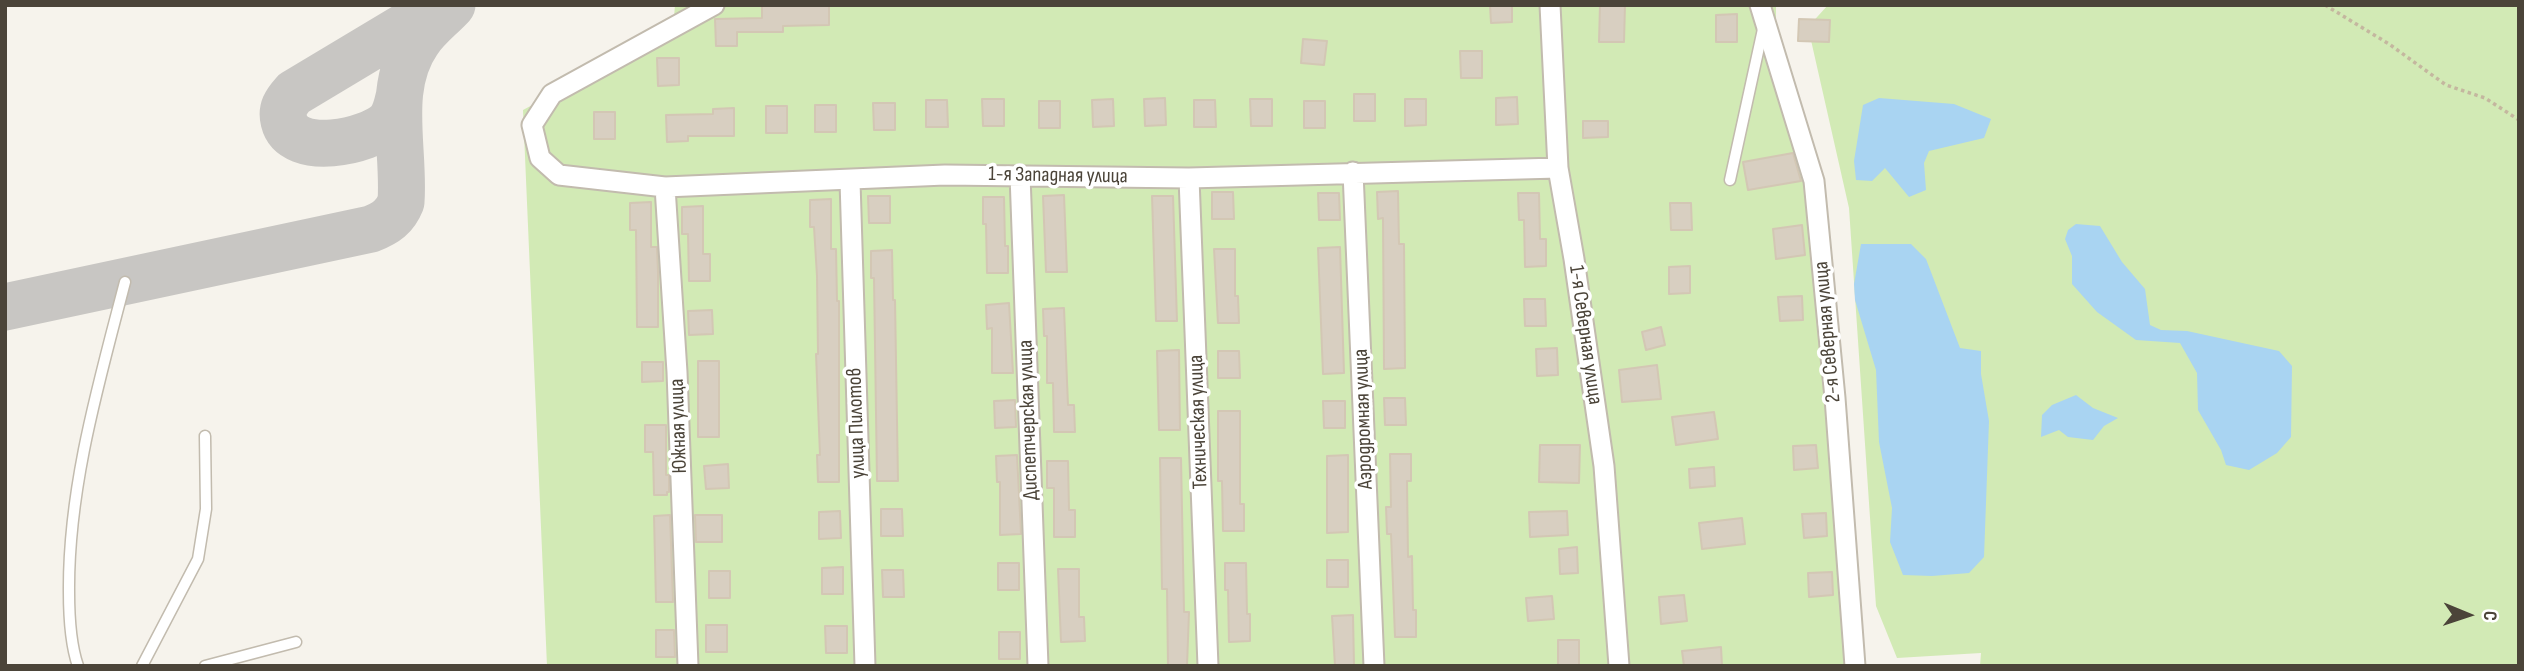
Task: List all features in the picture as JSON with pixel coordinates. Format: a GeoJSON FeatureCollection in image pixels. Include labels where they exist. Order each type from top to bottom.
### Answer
{"type":"FeatureCollection","features":[{"type":"Feature","properties":{"kind":"street","name":"1-я Западная улица"},"geometry":{"type":"LineString","coordinates":[[714,5],[552,94],[531,125],[540,158],[559,175],[665,187],[945,175],[1189,178],[1558,168]]}},
{"type":"Feature","properties":{"kind":"street","name":"1-я Северная улица"},"geometry":{"type":"LineString","coordinates":[[1550,5],[1558,168],[1604,466],[1619,666]]}},
{"type":"Feature","properties":{"kind":"street","name":"2-я Северная улица"},"geometry":{"type":"LineString","coordinates":[[1762,14],[1814,181],[1835,398],[1855,666]]}},
{"type":"Feature","properties":{"kind":"street","name":"Аэродромная улица"},"geometry":{"type":"LineString","coordinates":[[1353,172],[1374,666]]}},
{"type":"Feature","properties":{"kind":"street","name":"Диспетчерская улица"},"geometry":{"type":"LineString","coordinates":[[1020,175],[1038,666]]}},
{"type":"Feature","properties":{"kind":"street","name":"Техническая улица"},"geometry":{"type":"LineString","coordinates":[[1189,178],[1208,666]]}},
{"type":"Feature","properties":{"kind":"street","name":"улица Пилотов"},"geometry":{"type":"LineString","coordinates":[[850,181],[865,666]]}},
{"type":"Feature","properties":{"kind":"street","name":"Южная улица"},"geometry":{"type":"LineString","coordinates":[[665,187],[677,372],[688,666]]}},
{"type":"Feature","properties":{"kind":"lane"},"geometry":{"type":"LineString","coordinates":[[1730,180],[1762,14]]}},
{"type":"Feature","properties":{"kind":"lane"},"geometry":{"type":"LineString","coordinates":[[78,666],[69,615],[68,552],[84,454],[125,282]]}},
{"type":"Feature","properties":{"kind":"lane"},"geometry":{"type":"LineString","coordinates":[[142,666],[198,559],[206,509],[205,436]]}},
{"type":"Feature","properties":{"kind":"lane"},"geometry":{"type":"LineString","coordinates":[[205,666],[296,642]]}},
{"type":"Feature","properties":{"kind":"path"},"geometry":{"type":"LineString","coordinates":[[2325,5],[2389,44],[2446,85],[2485,98],[2519,120]]}},
{"type":"Feature","properties":{"kind":"green space"},"geometry":{"type":"Polygon","coordinates":[[[675,5],[1776,5],[1776,52],[1813,189],[1854,666],[547,666],[523,110],[673,29],[675,5]]]}},
{"type":"Feature","properties":{"kind":"green space"},"geometry":{"type":"Polygon","coordinates":[[[1828,5],[2519,5],[2519,666],[1980,666],[1981,653],[1897,658],[1876,606],[1849,208],[1808,27],[1828,5]]]}},
{"type":"Feature","properties":{"kind":"water"},"geometry":{"type":"Polygon","coordinates":[[[1879,98],[1954,104],[1991,119],[1984,138],[1929,151],[1924,163],[1926,190],[1909,197],[1885,168],[1872,181],[1856,180],[1854,161],[1863,105],[1879,98]]]}},
{"type":"Feature","properties":{"kind":"water"},"geometry":{"type":"Polygon","coordinates":[[[2076,224],[2100,226],[2122,262],[2145,289],[2150,325],[2161,330],[2187,331],[2279,351],[2292,366],[2291,437],[2277,453],[2249,470],[2226,465],[2221,450],[2198,410],[2197,373],[2180,343],[2136,340],[2097,312],[2072,284],[2072,256],[2065,239],[2068,230],[2076,224]]]}},
{"type":"Feature","properties":{"kind":"water"},"geometry":{"type":"Polygon","coordinates":[[[1861,244],[1911,244],[1926,259],[1960,348],[1981,351],[1981,374],[1989,421],[1984,557],[1969,573],[1903,575],[1890,542],[1892,508],[1879,442],[1876,370],[1855,300],[1854,284],[1861,244]]]}},
{"type":"Feature","properties":{"kind":"water"},"geometry":{"type":"Polygon","coordinates":[[[2076,395],[2093,408],[2118,418],[2104,426],[2093,440],[2068,437],[2059,430],[2041,437],[2042,415],[2052,405],[2076,395]]]}},
{"type":"Feature","properties":{"kind":"building"},"geometry":{"type":"Polygon","coordinates":[[[762,5],[829,5],[829,25],[783,26],[783,32],[737,32],[737,46],[716,46],[715,19],[762,18],[762,5]]]}},
{"type":"Feature","properties":{"kind":"building"},"geometry":{"type":"Polygon","coordinates":[[[1490,5],[1512,5],[1512,22],[1491,23],[1490,5]]]}},
{"type":"Feature","properties":{"kind":"building"},"geometry":{"type":"Polygon","coordinates":[[[1600,5],[1625,5],[1624,42],[1599,42],[1600,5]]]}},
{"type":"Feature","properties":{"kind":"building"},"geometry":{"type":"Polygon","coordinates":[[[1737,14],[1737,42],[1716,42],[1716,15],[1737,14]]]}},
{"type":"Feature","properties":{"kind":"building"},"geometry":{"type":"Polygon","coordinates":[[[1799,19],[1830,20],[1829,42],[1798,41],[1799,19]]]}},
{"type":"Feature","properties":{"kind":"building"},"geometry":{"type":"Polygon","coordinates":[[[1303,39],[1327,41],[1324,65],[1301,63],[1303,39]]]}},
{"type":"Feature","properties":{"kind":"building"},"geometry":{"type":"Polygon","coordinates":[[[1460,51],[1482,51],[1482,78],[1461,78],[1460,51]]]}},
{"type":"Feature","properties":{"kind":"building"},"geometry":{"type":"Polygon","coordinates":[[[657,58],[679,58],[679,85],[658,86],[657,58]]]}},
{"type":"Feature","properties":{"kind":"building"},"geometry":{"type":"Polygon","coordinates":[[[1354,94],[1375,94],[1375,121],[1354,121],[1354,94]]]}},
{"type":"Feature","properties":{"kind":"building"},"geometry":{"type":"Polygon","coordinates":[[[1517,97],[1518,124],[1496,125],[1496,98],[1517,97]]]}},
{"type":"Feature","properties":{"kind":"building"},"geometry":{"type":"Polygon","coordinates":[[[1165,98],[1166,125],[1145,126],[1144,99],[1165,98]]]}},
{"type":"Feature","properties":{"kind":"building"},"geometry":{"type":"Polygon","coordinates":[[[982,99],[1004,99],[1004,126],[983,126],[982,99]]]}},
{"type":"Feature","properties":{"kind":"building"},"geometry":{"type":"Polygon","coordinates":[[[1113,99],[1114,126],[1093,127],[1092,100],[1113,99]]]}},
{"type":"Feature","properties":{"kind":"building"},"geometry":{"type":"Polygon","coordinates":[[[1250,99],[1272,99],[1272,126],[1251,126],[1250,99]]]}},
{"type":"Feature","properties":{"kind":"building"},"geometry":{"type":"Polygon","coordinates":[[[1405,99],[1426,99],[1426,125],[1405,126],[1405,99]]]}},
{"type":"Feature","properties":{"kind":"building"},"geometry":{"type":"Polygon","coordinates":[[[926,100],[947,100],[948,127],[926,127],[926,100]]]}},
{"type":"Feature","properties":{"kind":"building"},"geometry":{"type":"Polygon","coordinates":[[[1194,100],[1215,100],[1216,127],[1194,127],[1194,100]]]}},
{"type":"Feature","properties":{"kind":"building"},"geometry":{"type":"Polygon","coordinates":[[[1039,101],[1060,101],[1060,128],[1039,128],[1039,101]]]}},
{"type":"Feature","properties":{"kind":"building"},"geometry":{"type":"Polygon","coordinates":[[[1304,101],[1325,101],[1325,128],[1304,128],[1304,101]]]}},
{"type":"Feature","properties":{"kind":"building"},"geometry":{"type":"Polygon","coordinates":[[[873,103],[895,103],[895,130],[874,130],[873,103]]]}},
{"type":"Feature","properties":{"kind":"building"},"geometry":{"type":"Polygon","coordinates":[[[815,105],[836,105],[836,132],[815,132],[815,105]]]}},
{"type":"Feature","properties":{"kind":"building"},"geometry":{"type":"Polygon","coordinates":[[[766,106],[787,106],[787,133],[766,133],[766,106]]]}},
{"type":"Feature","properties":{"kind":"building"},"geometry":{"type":"Polygon","coordinates":[[[734,108],[734,136],[688,136],[688,141],[667,142],[666,115],[713,114],[713,109],[734,108]]]}},
{"type":"Feature","properties":{"kind":"building"},"geometry":{"type":"Polygon","coordinates":[[[594,112],[615,112],[615,139],[594,139],[594,112]]]}},
{"type":"Feature","properties":{"kind":"building"},"geometry":{"type":"Polygon","coordinates":[[[1583,121],[1608,121],[1608,137],[1583,138],[1583,121]]]}},
{"type":"Feature","properties":{"kind":"building"},"geometry":{"type":"Polygon","coordinates":[[[1793,153],[1801,181],[1748,190],[1743,162],[1793,153]]]}},
{"type":"Feature","properties":{"kind":"building"},"geometry":{"type":"Polygon","coordinates":[[[1398,191],[1399,244],[1404,244],[1405,368],[1384,369],[1383,218],[1378,219],[1377,192],[1398,191]]]}},
{"type":"Feature","properties":{"kind":"building"},"geometry":{"type":"Polygon","coordinates":[[[1212,192],[1233,192],[1234,219],[1212,219],[1212,192]]]}},
{"type":"Feature","properties":{"kind":"building"},"geometry":{"type":"Polygon","coordinates":[[[1318,193],[1339,193],[1340,220],[1319,220],[1318,193]]]}},
{"type":"Feature","properties":{"kind":"building"},"geometry":{"type":"Polygon","coordinates":[[[1518,193],[1539,193],[1540,239],[1546,239],[1546,266],[1525,267],[1524,220],[1519,220],[1518,193]]]}},
{"type":"Feature","properties":{"kind":"building"},"geometry":{"type":"Polygon","coordinates":[[[1064,195],[1067,272],[1046,272],[1043,196],[1064,195]]]}},
{"type":"Feature","properties":{"kind":"building"},"geometry":{"type":"Polygon","coordinates":[[[868,196],[890,196],[890,223],[869,223],[868,196]]]}},
{"type":"Feature","properties":{"kind":"building"},"geometry":{"type":"Polygon","coordinates":[[[1152,196],[1173,196],[1177,321],[1156,321],[1152,196]]]}},
{"type":"Feature","properties":{"kind":"building"},"geometry":{"type":"Polygon","coordinates":[[[983,197],[1004,197],[1008,273],[987,273],[983,197]]]}},
{"type":"Feature","properties":{"kind":"building"},"geometry":{"type":"Polygon","coordinates":[[[831,199],[831,249],[836,249],[839,301],[839,482],[818,482],[817,455],[820,455],[816,354],[817,276],[814,227],[810,227],[810,200],[831,199]]]}},
{"type":"Feature","properties":{"kind":"building"},"geometry":{"type":"Polygon","coordinates":[[[651,202],[651,247],[657,247],[658,327],[637,327],[636,230],[630,230],[630,203],[651,202]]]}},
{"type":"Feature","properties":{"kind":"building"},"geometry":{"type":"Polygon","coordinates":[[[1670,203],[1691,203],[1692,230],[1671,230],[1670,203]]]}},
{"type":"Feature","properties":{"kind":"building"},"geometry":{"type":"Polygon","coordinates":[[[703,206],[703,254],[710,254],[710,281],[689,281],[688,234],[682,234],[682,207],[703,206]]]}},
{"type":"Feature","properties":{"kind":"building"},"geometry":{"type":"Polygon","coordinates":[[[1802,225],[1805,255],[1776,259],[1773,229],[1802,225]]]}},
{"type":"Feature","properties":{"kind":"building"},"geometry":{"type":"Polygon","coordinates":[[[1340,247],[1344,373],[1323,374],[1318,248],[1340,247]]]}},
{"type":"Feature","properties":{"kind":"building"},"geometry":{"type":"Polygon","coordinates":[[[1214,249],[1235,249],[1235,296],[1238,296],[1239,323],[1218,323],[1214,249]]]}},
{"type":"Feature","properties":{"kind":"building"},"geometry":{"type":"Polygon","coordinates":[[[892,250],[898,481],[877,481],[874,278],[871,278],[871,251],[892,250]]]}},
{"type":"Feature","properties":{"kind":"building"},"geometry":{"type":"Polygon","coordinates":[[[1690,266],[1690,293],[1669,294],[1669,267],[1690,266]]]}},
{"type":"Feature","properties":{"kind":"building"},"geometry":{"type":"Polygon","coordinates":[[[1802,296],[1803,320],[1780,321],[1778,297],[1802,296]]]}},
{"type":"Feature","properties":{"kind":"building"},"geometry":{"type":"Polygon","coordinates":[[[1524,299],[1545,299],[1546,326],[1525,326],[1524,299]]]}},
{"type":"Feature","properties":{"kind":"building"},"geometry":{"type":"Polygon","coordinates":[[[1009,303],[1013,373],[992,373],[992,328],[987,329],[986,305],[1009,303]]]}},
{"type":"Feature","properties":{"kind":"building"},"geometry":{"type":"Polygon","coordinates":[[[1064,308],[1068,405],[1074,405],[1075,432],[1054,432],[1053,383],[1047,383],[1047,336],[1044,336],[1043,309],[1064,308]]]}},
{"type":"Feature","properties":{"kind":"building"},"geometry":{"type":"Polygon","coordinates":[[[712,310],[713,334],[689,335],[688,311],[712,310]]]}},
{"type":"Feature","properties":{"kind":"building"},"geometry":{"type":"Polygon","coordinates":[[[1661,327],[1665,345],[1646,350],[1642,332],[1661,327]]]}},
{"type":"Feature","properties":{"kind":"building"},"geometry":{"type":"Polygon","coordinates":[[[1557,348],[1558,375],[1537,376],[1536,349],[1557,348]]]}},
{"type":"Feature","properties":{"kind":"building"},"geometry":{"type":"Polygon","coordinates":[[[1179,350],[1180,430],[1159,430],[1157,351],[1179,350]]]}},
{"type":"Feature","properties":{"kind":"building"},"geometry":{"type":"Polygon","coordinates":[[[1218,351],[1239,351],[1240,378],[1218,378],[1218,351]]]}},
{"type":"Feature","properties":{"kind":"building"},"geometry":{"type":"Polygon","coordinates":[[[698,361],[719,361],[719,437],[698,437],[698,361]]]}},
{"type":"Feature","properties":{"kind":"building"},"geometry":{"type":"Polygon","coordinates":[[[642,362],[663,362],[663,381],[642,382],[642,362]]]}},
{"type":"Feature","properties":{"kind":"building"},"geometry":{"type":"Polygon","coordinates":[[[1657,365],[1661,399],[1622,402],[1619,370],[1657,365]]]}},
{"type":"Feature","properties":{"kind":"building"},"geometry":{"type":"Polygon","coordinates":[[[1384,398],[1405,398],[1406,425],[1385,425],[1384,398]]]}},
{"type":"Feature","properties":{"kind":"building"},"geometry":{"type":"Polygon","coordinates":[[[1015,400],[1016,427],[995,428],[994,401],[1015,400]]]}},
{"type":"Feature","properties":{"kind":"building"},"geometry":{"type":"Polygon","coordinates":[[[1323,401],[1345,401],[1345,428],[1324,428],[1323,401]]]}},
{"type":"Feature","properties":{"kind":"building"},"geometry":{"type":"Polygon","coordinates":[[[1218,411],[1240,411],[1240,504],[1244,504],[1244,531],[1223,531],[1222,481],[1218,481],[1218,411]]]}},
{"type":"Feature","properties":{"kind":"building"},"geometry":{"type":"Polygon","coordinates":[[[1714,412],[1718,439],[1676,445],[1672,417],[1714,412]]]}},
{"type":"Feature","properties":{"kind":"building"},"geometry":{"type":"Polygon","coordinates":[[[645,425],[666,425],[666,475],[669,475],[667,495],[654,495],[653,452],[645,452],[645,425]]]}},
{"type":"Feature","properties":{"kind":"building"},"geometry":{"type":"Polygon","coordinates":[[[1540,445],[1580,445],[1579,483],[1539,482],[1540,445]]]}},
{"type":"Feature","properties":{"kind":"building"},"geometry":{"type":"Polygon","coordinates":[[[1816,445],[1818,468],[1794,470],[1793,446],[1816,445]]]}},
{"type":"Feature","properties":{"kind":"building"},"geometry":{"type":"Polygon","coordinates":[[[1390,454],[1411,454],[1411,481],[1407,481],[1408,557],[1412,556],[1416,637],[1395,637],[1391,534],[1387,534],[1386,507],[1391,507],[1390,454]]]}},
{"type":"Feature","properties":{"kind":"building"},"geometry":{"type":"Polygon","coordinates":[[[1017,455],[1021,534],[1000,535],[1000,482],[997,482],[996,456],[1017,455]]]}},
{"type":"Feature","properties":{"kind":"building"},"geometry":{"type":"Polygon","coordinates":[[[1348,455],[1348,532],[1327,533],[1327,456],[1348,455]]]}},
{"type":"Feature","properties":{"kind":"building"},"geometry":{"type":"Polygon","coordinates":[[[1160,458],[1181,458],[1184,612],[1189,612],[1187,666],[1168,666],[1167,589],[1162,589],[1160,458]]]}},
{"type":"Feature","properties":{"kind":"building"},"geometry":{"type":"Polygon","coordinates":[[[1047,461],[1068,461],[1069,510],[1075,510],[1075,537],[1054,537],[1054,488],[1047,488],[1047,461]]]}},
{"type":"Feature","properties":{"kind":"building"},"geometry":{"type":"Polygon","coordinates":[[[728,464],[729,488],[706,489],[704,466],[728,464]]]}},
{"type":"Feature","properties":{"kind":"building"},"geometry":{"type":"Polygon","coordinates":[[[1714,467],[1715,486],[1690,488],[1689,469],[1714,467]]]}},
{"type":"Feature","properties":{"kind":"building"},"geometry":{"type":"Polygon","coordinates":[[[881,509],[902,509],[903,536],[881,536],[881,509]]]}},
{"type":"Feature","properties":{"kind":"building"},"geometry":{"type":"Polygon","coordinates":[[[840,511],[841,538],[819,539],[819,512],[840,511]]]}},
{"type":"Feature","properties":{"kind":"building"},"geometry":{"type":"Polygon","coordinates":[[[1567,511],[1568,535],[1530,537],[1529,512],[1567,511]]]}},
{"type":"Feature","properties":{"kind":"building"},"geometry":{"type":"Polygon","coordinates":[[[1826,513],[1827,536],[1804,538],[1802,514],[1826,513]]]}},
{"type":"Feature","properties":{"kind":"building"},"geometry":{"type":"Polygon","coordinates":[[[670,515],[673,602],[656,602],[654,516],[670,515]]]}},
{"type":"Feature","properties":{"kind":"building"},"geometry":{"type":"Polygon","coordinates":[[[695,515],[722,515],[722,542],[696,542],[695,515]]]}},
{"type":"Feature","properties":{"kind":"building"},"geometry":{"type":"Polygon","coordinates":[[[1742,518],[1745,544],[1702,549],[1699,523],[1742,518]]]}},
{"type":"Feature","properties":{"kind":"building"},"geometry":{"type":"Polygon","coordinates":[[[1577,547],[1578,573],[1560,574],[1559,549],[1577,547]]]}},
{"type":"Feature","properties":{"kind":"building"},"geometry":{"type":"Polygon","coordinates":[[[1327,560],[1348,560],[1348,587],[1327,587],[1327,560]]]}},
{"type":"Feature","properties":{"kind":"building"},"geometry":{"type":"Polygon","coordinates":[[[998,563],[1019,563],[1019,590],[998,590],[998,563]]]}},
{"type":"Feature","properties":{"kind":"building"},"geometry":{"type":"Polygon","coordinates":[[[1225,563],[1246,563],[1250,641],[1229,642],[1225,563]]]}},
{"type":"Feature","properties":{"kind":"building"},"geometry":{"type":"Polygon","coordinates":[[[843,567],[843,594],[822,594],[822,568],[843,567]]]}},
{"type":"Feature","properties":{"kind":"building"},"geometry":{"type":"Polygon","coordinates":[[[1058,569],[1079,569],[1079,617],[1084,617],[1085,641],[1061,642],[1058,569]]]}},
{"type":"Feature","properties":{"kind":"building"},"geometry":{"type":"Polygon","coordinates":[[[882,570],[903,570],[904,597],[883,597],[882,570]]]}},
{"type":"Feature","properties":{"kind":"building"},"geometry":{"type":"Polygon","coordinates":[[[709,571],[730,571],[730,598],[709,598],[709,571]]]}},
{"type":"Feature","properties":{"kind":"building"},"geometry":{"type":"Polygon","coordinates":[[[1832,572],[1833,595],[1809,597],[1808,573],[1832,572]]]}},
{"type":"Feature","properties":{"kind":"building"},"geometry":{"type":"Polygon","coordinates":[[[1684,595],[1687,621],[1661,624],[1659,597],[1684,595]]]}},
{"type":"Feature","properties":{"kind":"building"},"geometry":{"type":"Polygon","coordinates":[[[1552,596],[1554,619],[1528,621],[1526,598],[1552,596]]]}},
{"type":"Feature","properties":{"kind":"building"},"geometry":{"type":"Polygon","coordinates":[[[1353,615],[1354,666],[1335,666],[1332,616],[1353,615]]]}},
{"type":"Feature","properties":{"kind":"building"},"geometry":{"type":"Polygon","coordinates":[[[706,625],[727,625],[727,652],[706,652],[706,625]]]}},
{"type":"Feature","properties":{"kind":"building"},"geometry":{"type":"Polygon","coordinates":[[[825,626],[847,626],[847,653],[826,653],[825,626]]]}},
{"type":"Feature","properties":{"kind":"building"},"geometry":{"type":"Polygon","coordinates":[[[656,630],[674,630],[675,657],[656,657],[656,630]]]}},
{"type":"Feature","properties":{"kind":"building"},"geometry":{"type":"Polygon","coordinates":[[[999,632],[1020,632],[1020,659],[999,659],[999,632]]]}},
{"type":"Feature","properties":{"kind":"building"},"geometry":{"type":"Polygon","coordinates":[[[1558,640],[1579,640],[1579,666],[1558,666],[1558,640]]]}},
{"type":"Feature","properties":{"kind":"building"},"geometry":{"type":"Polygon","coordinates":[[[1721,647],[1722,666],[1684,666],[1682,651],[1721,647]]]}},
{"type":"Feature","properties":{"kind":"taxiway"},"geometry":{"type":"LineString","coordinates":[[5,307],[371,229],[386,222],[401,202],[399,99],[408,59],[418,41],[452,5]]}},
{"type":"Feature","properties":{"kind":"taxiway"},"geometry":{"type":"LineString","coordinates":[[399,97],[389,122],[379,129],[349,140],[332,143],[301,140],[290,132],[284,121],[285,106],[294,93],[434,9]]}}]}
